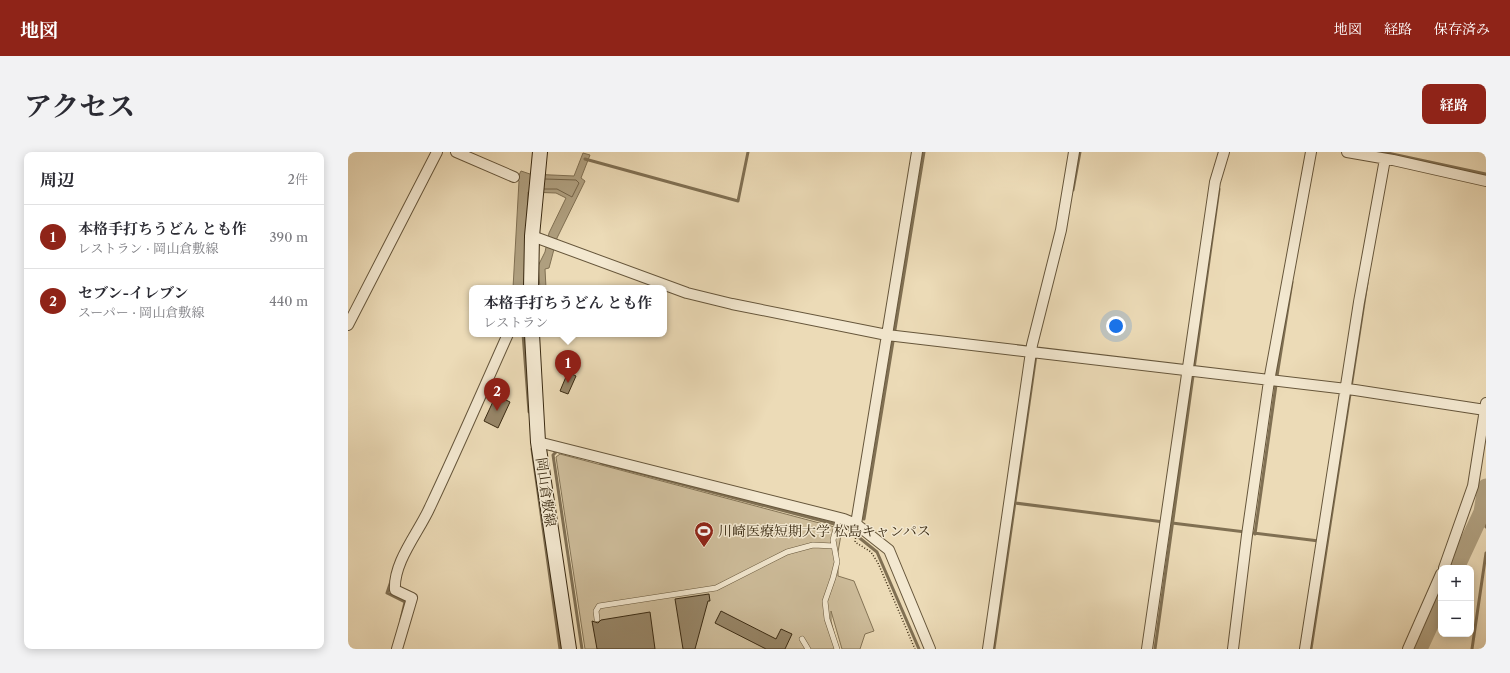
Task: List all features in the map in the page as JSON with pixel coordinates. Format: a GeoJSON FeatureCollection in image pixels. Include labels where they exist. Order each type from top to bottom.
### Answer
{"type":"FeatureCollection","features":[{"type":"Feature","properties":{"kind":"main road"},"geometry":{"type":"LineString","coordinates":[[531,285],[532,236],[540,152]]}},
{"type":"Feature","properties":{"kind":"main road","name":"岡山倉敷線"},"geometry":{"type":"LineString","coordinates":[[532,337],[538,442],[569,649]]}},
{"type":"Feature","properties":{"kind":"street"},"geometry":{"type":"LineString","coordinates":[[348,325],[437,152]]}},
{"type":"Feature","properties":{"kind":"street"},"geometry":{"type":"LineString","coordinates":[[456,152],[514,177]]}},
{"type":"Feature","properties":{"kind":"street"},"geometry":{"type":"LineString","coordinates":[[856,524],[892,336],[917,152]]}},
{"type":"Feature","properties":{"kind":"street"},"geometry":{"type":"LineString","coordinates":[[988,649],[1035,352],[1061,230],[1074,152]]}},
{"type":"Feature","properties":{"kind":"street"},"geometry":{"type":"LineString","coordinates":[[1147,649],[1191,372],[1215,182],[1224,152]]}},
{"type":"Feature","properties":{"kind":"street"},"geometry":{"type":"LineString","coordinates":[[1233,649],[1247,533],[1269,380],[1311,152]]}},
{"type":"Feature","properties":{"kind":"street"},"geometry":{"type":"LineString","coordinates":[[1347,152],[1388,159],[1486,181]]}},
{"type":"Feature","properties":{"kind":"street"},"geometry":{"type":"LineString","coordinates":[[1305,649],[1351,390],[1368,249],[1388,159]]}},
{"type":"Feature","properties":{"kind":"street"},"geometry":{"type":"LineString","coordinates":[[532,236],[666,285]]}},
{"type":"Feature","properties":{"kind":"street"},"geometry":{"type":"LineString","coordinates":[[667,285],[688,293],[732,304],[892,336],[1485,406],[1473,486],[1445,565]]}},
{"type":"Feature","properties":{"kind":"street"},"geometry":{"type":"LineString","coordinates":[[397,649],[412,598],[395,590],[394,582],[407,548],[429,509],[507,337]]}},
{"type":"Feature","properties":{"kind":"street"},"geometry":{"type":"LineString","coordinates":[[538,442],[837,522],[856,524],[889,550],[930,649]]}},
{"type":"Feature","properties":{"kind":"street"},"geometry":{"type":"LineString","coordinates":[[1408,649],[1438,581]]}},
{"type":"Feature","properties":{"kind":"lane"},"geometry":{"type":"LineString","coordinates":[[837,522],[833,540],[837,562],[825,601],[827,619],[837,649]]}},
{"type":"Feature","properties":{"kind":"lane"},"geometry":{"type":"LineString","coordinates":[[597,619],[596,611],[599,606],[716,588],[786,552],[813,545],[834,546]]}},
{"type":"Feature","properties":{"kind":"lane"},"geometry":{"type":"LineString","coordinates":[[802,639],[808,649]]}},
{"type":"Feature","properties":{"kind":"path"},"geometry":{"type":"LineString","coordinates":[[855,540],[855,542],[874,555],[915,649]]}},
{"type":"Feature","properties":{"kind":"shaded area","name":"川崎医療短期大学 松島キャンパス"},"geometry":{"type":"Polygon","coordinates":[[[560,454],[842,529],[838,552],[838,576],[854,581],[874,631],[865,634],[860,649],[842,649],[831,611],[831,621],[838,649],[585,649],[556,457],[560,454]]]}},
{"type":"Feature","properties":{"kind":"water"},"geometry":{"type":"Polygon","coordinates":[[[583,153],[590,155],[581,178],[585,181],[557,238],[549,268],[545,269],[546,285],[540,285],[538,266],[545,252],[549,233],[566,198],[556,193],[528,192],[524,285],[513,285],[519,181],[517,179],[521,171],[530,174],[574,176],[583,153]]]}},
{"type":"Feature","properties":{"kind":"building"},"geometry":{"type":"Polygon","coordinates":[[[568,372],[576,376],[568,394],[560,391],[568,372]]]}},
{"type":"Feature","properties":{"kind":"building"},"geometry":{"type":"Polygon","coordinates":[[[496,395],[510,402],[498,428],[484,421],[496,395]]]}},
{"type":"Feature","properties":{"kind":"building"},"geometry":{"type":"Polygon","coordinates":[[[709,594],[710,601],[708,601],[695,649],[683,649],[675,599],[709,594]]]}},
{"type":"Feature","properties":{"kind":"building"},"geometry":{"type":"Polygon","coordinates":[[[721,611],[776,639],[781,629],[792,634],[785,649],[766,649],[715,623],[721,611]]]}},
{"type":"Feature","properties":{"kind":"building"},"geometry":{"type":"Polygon","coordinates":[[[650,612],[655,649],[597,649],[592,621],[598,623],[601,620],[650,612]]]}},
{"type":"Feature","properties":{"kind":"waterway"},"geometry":{"type":"LineString","coordinates":[[585,159],[738,201],[748,152]]}},
{"type":"Feature","properties":{"kind":"waterway"},"geometry":{"type":"LineString","coordinates":[[864,519],[924,152]]}},
{"type":"Feature","properties":{"kind":"waterway"},"geometry":{"type":"LineString","coordinates":[[1073,190],[1080,152]]}},
{"type":"Feature","properties":{"kind":"waterway"},"geometry":{"type":"LineString","coordinates":[[1383,152],[1486,174]]}},
{"type":"Feature","properties":{"kind":"waterway"},"geometry":{"type":"LineString","coordinates":[[1155,649],[1219,189]]}},
{"type":"Feature","properties":{"kind":"waterway"},"geometry":{"type":"LineString","coordinates":[[1277,376],[1292,282]]}},
{"type":"Feature","properties":{"kind":"waterway"},"geometry":{"type":"LineString","coordinates":[[1311,649],[1367,283]]}},
{"type":"Feature","properties":{"kind":"waterway"},"geometry":{"type":"LineString","coordinates":[[523,337],[529,412]]}},
{"type":"Feature","properties":{"kind":"waterway"},"geometry":{"type":"LineString","coordinates":[[994,649],[1036,355]]}},
{"type":"Feature","properties":{"kind":"waterway"},"geometry":{"type":"LineString","coordinates":[[1255,534],[1276,385]]}},
{"type":"Feature","properties":{"kind":"waterway"},"geometry":{"type":"LineString","coordinates":[[532,449],[560,649]]}},
{"type":"Feature","properties":{"kind":"waterway"},"geometry":{"type":"LineString","coordinates":[[559,452],[557,451],[553,455],[582,649]]}},
{"type":"Feature","properties":{"kind":"waterway"},"geometry":{"type":"LineString","coordinates":[[601,463],[846,527],[877,552],[919,649]]}},
{"type":"Feature","properties":{"kind":"waterway"},"geometry":{"type":"LineString","coordinates":[[1457,565],[1482,512],[1486,487]]}},
{"type":"Feature","properties":{"kind":"waterway"},"geometry":{"type":"LineString","coordinates":[[1015,503],[1164,522]]}},
{"type":"Feature","properties":{"kind":"waterway"},"geometry":{"type":"LineString","coordinates":[[1482,512],[1486,527]]}},
{"type":"Feature","properties":{"kind":"waterway"},"geometry":{"type":"LineString","coordinates":[[1172,523],[1319,541]]}},
{"type":"Feature","properties":{"kind":"waterway"},"geometry":{"type":"LineString","coordinates":[[1472,649],[1486,553]]}},
{"type":"Feature","properties":{"kind":"waterway"},"geometry":{"type":"LineString","coordinates":[[391,581],[387,593],[405,602],[401,619]]}},
{"type":"Feature","properties":{"kind":"waterway"},"geometry":{"type":"LineString","coordinates":[[1419,649],[1438,608]]}},
{"type":"Feature","properties":{"kind":"place","name":"本格手打ちうどん とも作"},"geometry":{"type":"Point","coordinates":[568,383]}},
{"type":"Feature","properties":{"kind":"place","name":"セブン-イレブン"},"geometry":{"type":"Point","coordinates":[497,411]}},
{"type":"Feature","properties":{"kind":"place","name":"川崎医療短期大学 松島キャンパス"},"geometry":{"type":"Point","coordinates":[704,548]}}]}
